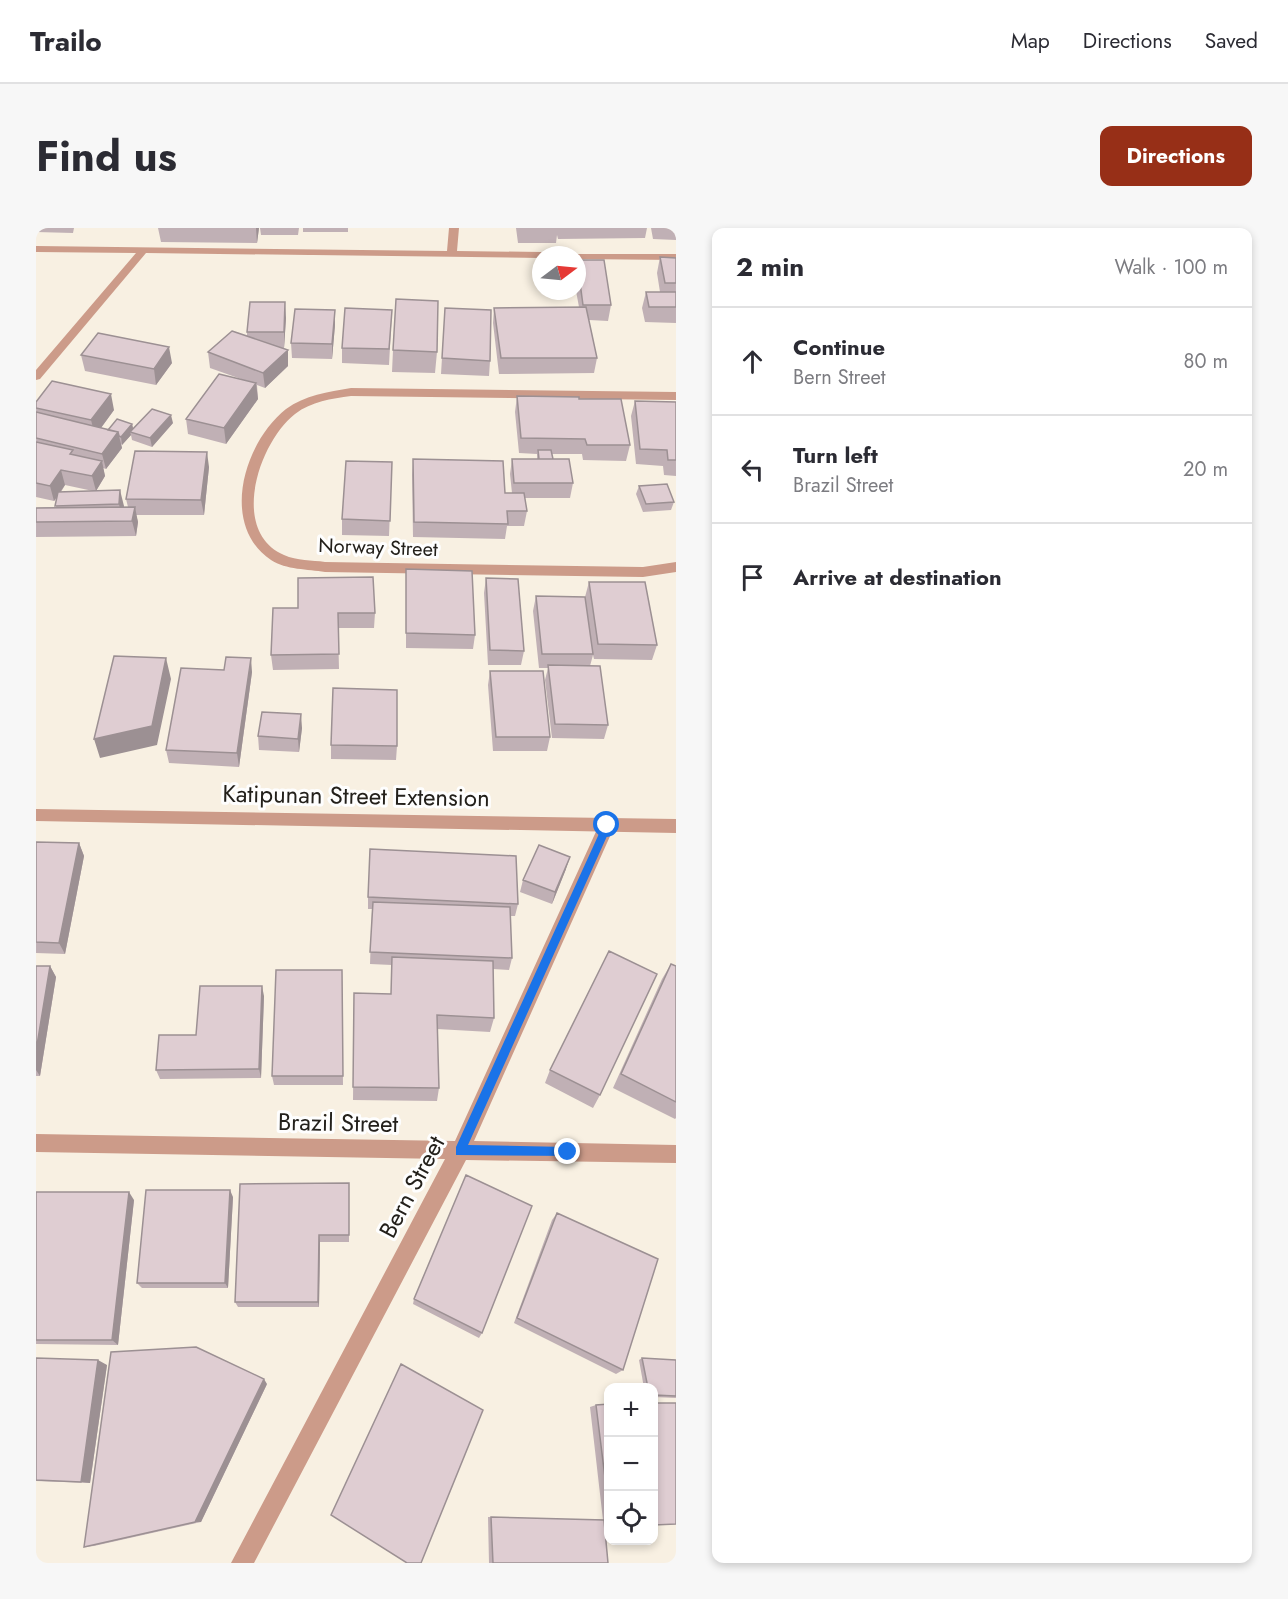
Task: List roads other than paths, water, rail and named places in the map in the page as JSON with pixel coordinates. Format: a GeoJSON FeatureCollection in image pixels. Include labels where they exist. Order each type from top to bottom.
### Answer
{"type":"FeatureCollection","features":[{"type":"Feature","properties":{"kind":"street"},"geometry":{"type":"LineString","coordinates":[[452,254],[454,228]]}},
{"type":"Feature","properties":{"kind":"street"},"geometry":{"type":"LineString","coordinates":[[36,249],[532,255]]}},
{"type":"Feature","properties":{"kind":"street"},"geometry":{"type":"LineString","coordinates":[[36,377],[143,251]]}},
{"type":"Feature","properties":{"kind":"street"},"geometry":{"type":"LineString","coordinates":[[586,256],[676,257]]}},
{"type":"Feature","properties":{"kind":"street","name":"Norway Street"},"geometry":{"type":"LineString","coordinates":[[676,396],[351,392],[312,398],[290,411],[274,428],[251,473],[244,504],[252,530],[276,557],[324,567],[643,572],[676,567]]}},
{"type":"Feature","properties":{"kind":"street","name":"Katipunan Street Extension"},"geometry":{"type":"LineString","coordinates":[[36,815],[676,826]]}},
{"type":"Feature","properties":{"kind":"street","name":"Bern Street"},"geometry":{"type":"LineString","coordinates":[[242,1563],[460,1151],[607,825]]}},
{"type":"Feature","properties":{"kind":"street","name":"Brazil Street"},"geometry":{"type":"LineString","coordinates":[[36,1143],[676,1154]]}}]}
